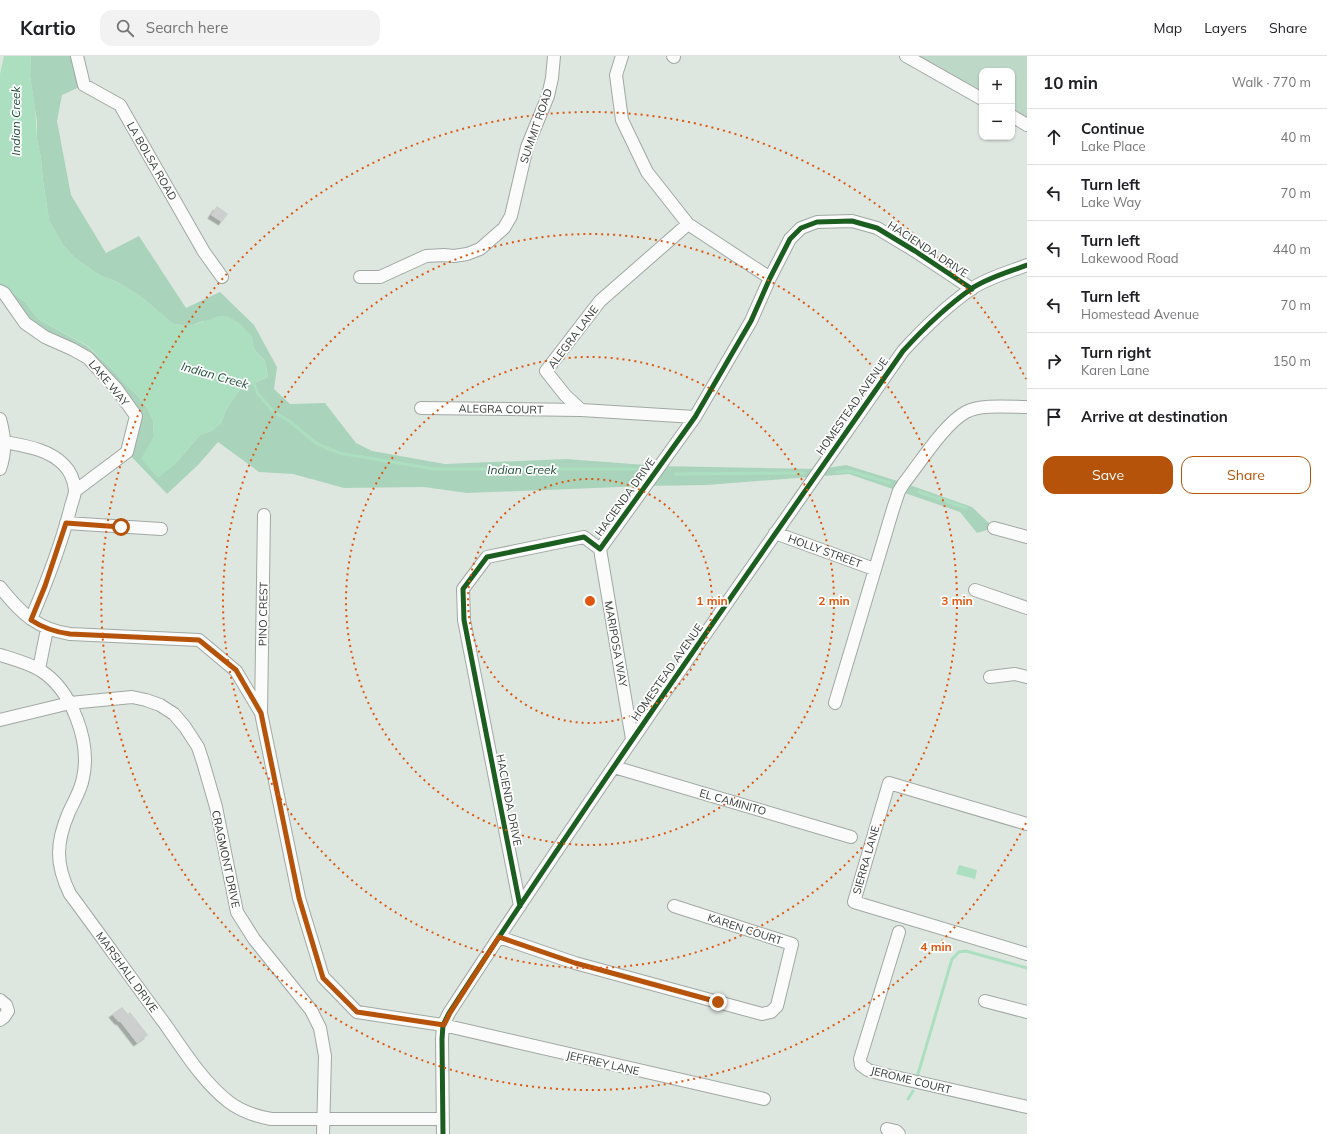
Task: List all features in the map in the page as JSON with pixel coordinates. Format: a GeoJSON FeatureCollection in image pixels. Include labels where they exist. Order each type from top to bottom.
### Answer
{"type":"FeatureCollection","features":[{"type":"Feature","properties":{"kind":"street","name":"LA BOLSA ROAD"},"geometry":{"type":"LineString","coordinates":[[77,56],[84,85],[120,105],[204,252],[222,277]]}},
{"type":"Feature","properties":{"kind":"street","name":"SUMMIT ROAD"},"geometry":{"type":"LineString","coordinates":[[360,277],[380,277],[426,256],[454,256],[480,250],[504,228],[511,216],[527,147],[548,96],[552,78],[554,56]]}},
{"type":"Feature","properties":{"kind":"street"},"geometry":{"type":"LineString","coordinates":[[622,56],[616,75],[622,120],[647,172],[688,224],[770,278]]}},
{"type":"Feature","properties":{"kind":"street"},"geometry":{"type":"LineString","coordinates":[[906,56],[979,97]]}},
{"type":"Feature","properties":{"kind":"street"},"geometry":{"type":"LineString","coordinates":[[1015,118],[1027,125]]}},
{"type":"Feature","properties":{"kind":"street","name":"HACIENDA DRIVE"},"geometry":{"type":"LineString","coordinates":[[520,906],[464,620],[463,589],[487,557],[584,537],[600,549],[695,417],[751,320],[790,239],[801,228],[817,222],[852,221],[877,228],[915,250],[972,289]]}},
{"type":"Feature","properties":{"kind":"street","name":"ALEGRA LANE"},"geometry":{"type":"LineString","coordinates":[[581,410],[565,396],[546,371],[600,301],[688,224]]}},
{"type":"Feature","properties":{"kind":"street","name":"HOMESTEAD AVENUE"},"geometry":{"type":"LineString","coordinates":[[443,1134],[442,1039],[444,1025],[450,1013],[499,937],[632,739],[903,351],[920,332],[972,289],[1000,275],[1027,265]]}},
{"type":"Feature","properties":{"kind":"street","name":"LAKE WAY"},"geometry":{"type":"LineString","coordinates":[[0,291],[4,293],[25,323],[45,337],[88,358],[116,388],[136,416],[127,452],[75,491]]}},
{"type":"Feature","properties":{"kind":"street"},"geometry":{"type":"LineString","coordinates":[[835,704],[874,569],[899,491],[949,426],[967,411],[990,406],[1027,407]]}},
{"type":"Feature","properties":{"kind":"street","name":"ALEGRA COURT"},"geometry":{"type":"LineString","coordinates":[[421,408],[581,410]]}},
{"type":"Feature","properties":{"kind":"street"},"geometry":{"type":"LineString","coordinates":[[581,410],[695,417]]}},
{"type":"Feature","properties":{"kind":"street"},"geometry":{"type":"LineString","coordinates":[[0,420],[5,442],[0,469]]}},
{"type":"Feature","properties":{"kind":"street"},"geometry":{"type":"LineString","coordinates":[[5,442],[33,448],[56,458],[64,465],[69,473],[73,481],[75,491],[45,586],[31,620]]}},
{"type":"Feature","properties":{"kind":"street","name":"PINO CREST"},"geometry":{"type":"LineString","coordinates":[[261,713],[264,515]]}},
{"type":"Feature","properties":{"kind":"street"},"geometry":{"type":"LineString","coordinates":[[66,523],[161,529]]}},
{"type":"Feature","properties":{"kind":"street"},"geometry":{"type":"LineString","coordinates":[[994,528],[1027,537]]}},
{"type":"Feature","properties":{"kind":"street","name":"HOLLY STREET"},"geometry":{"type":"LineString","coordinates":[[775,533],[874,569]]}},
{"type":"Feature","properties":{"kind":"street","name":"MARIPOSA WAY"},"geometry":{"type":"LineString","coordinates":[[600,549],[632,739]]}},
{"type":"Feature","properties":{"kind":"street"},"geometry":{"type":"LineString","coordinates":[[0,586],[16,606],[31,620],[59,632],[70,634],[199,640],[236,670],[261,713]]}},
{"type":"Feature","properties":{"kind":"street"},"geometry":{"type":"LineString","coordinates":[[975,590],[1027,608]]}},
{"type":"Feature","properties":{"kind":"street"},"geometry":{"type":"LineString","coordinates":[[39,669],[47,628]]}},
{"type":"Feature","properties":{"kind":"street","name":"MARSHALL DRIVE"},"geometry":{"type":"LineString","coordinates":[[0,655],[39,669],[55,683],[70,703],[81,730],[85,755],[85,768],[83,780],[59,841],[59,863],[61,873],[70,894],[203,1076],[228,1102],[242,1111],[255,1116],[271,1119],[443,1119]]}},
{"type":"Feature","properties":{"kind":"street"},"geometry":{"type":"LineString","coordinates":[[990,677],[1015,674],[1027,677]]}},
{"type":"Feature","properties":{"kind":"street","name":"CRAGMONT DRIVE"},"geometry":{"type":"LineString","coordinates":[[0,720],[70,703],[132,697],[160,705],[174,714],[192,736],[198,747],[216,807],[237,912],[254,939],[311,1010],[320,1028],[325,1056],[322,1120],[323,1134]]}},
{"type":"Feature","properties":{"kind":"street","name":"JEFFREY LANE"},"geometry":{"type":"LineString","coordinates":[[261,713],[299,898],[323,978],[357,1012],[444,1025],[764,1100]]}},
{"type":"Feature","properties":{"kind":"street","name":"EL CAMINITO"},"geometry":{"type":"LineString","coordinates":[[614,767],[851,837]]}},
{"type":"Feature","properties":{"kind":"street","name":"SIERRA LANE"},"geometry":{"type":"LineString","coordinates":[[1027,824],[889,783],[854,902],[1027,954]]}},
{"type":"Feature","properties":{"kind":"street","name":"KAREN COURT"},"geometry":{"type":"LineString","coordinates":[[499,937],[582,965],[762,1014],[771,1012],[777,1006],[792,944],[674,906]]}},
{"type":"Feature","properties":{"kind":"street","name":"JEROME COURT"},"geometry":{"type":"LineString","coordinates":[[899,932],[860,1059],[861,1065],[868,1070],[882,1074],[1027,1107]]}},
{"type":"Feature","properties":{"kind":"street"},"geometry":{"type":"LineString","coordinates":[[0,1000],[6,1005],[8,1011],[0,1020]]}},
{"type":"Feature","properties":{"kind":"street"},"geometry":{"type":"LineString","coordinates":[[985,1001],[1027,1012]]}},
{"type":"Feature","properties":{"kind":"street"},"geometry":{"type":"LineString","coordinates":[[887,1129],[896,1131],[899,1134]]}},
{"type":"Feature","properties":{"kind":"shaded area"},"geometry":{"type":"Polygon","coordinates":[[[31,56],[77,56],[84,85],[62,95],[57,121],[71,195],[106,253],[139,236],[186,308],[220,292],[254,325],[277,367],[274,389],[290,404],[325,403],[356,443],[372,451],[445,464],[566,459],[659,466],[820,469],[846,465],[904,483],[972,507],[994,528],[977,533],[960,512],[849,474],[707,485],[467,493],[424,487],[344,488],[293,474],[259,472],[218,442],[199,464],[167,494],[127,452],[136,416],[88,358],[45,337],[0,295],[0,283],[25,302],[38,319],[87,346],[137,395],[148,409],[153,421],[154,436],[174,465],[200,435],[211,431],[221,423],[227,408],[241,388],[268,377],[265,361],[254,349],[251,335],[203,321],[190,326],[173,324],[139,295],[115,281],[99,275],[75,258],[63,245],[49,220],[37,139],[37,122],[30,76],[31,56]]]}},
{"type":"Feature","properties":{"kind":"shaded area"},"geometry":{"type":"Polygon","coordinates":[[[917,56],[1027,56],[1027,120],[1015,113],[1015,68],[979,68],[979,92],[917,56]]]}},
{"type":"Feature","properties":{"kind":"water"},"geometry":{"type":"Polygon","coordinates":[[[4,56],[31,56],[30,76],[35,107],[37,139],[49,220],[63,245],[75,258],[99,275],[115,281],[139,295],[173,324],[190,326],[219,316],[227,316],[238,322],[251,335],[254,349],[265,361],[268,377],[241,388],[227,408],[221,423],[211,431],[200,435],[174,465],[158,478],[141,459],[154,436],[153,421],[148,409],[137,395],[88,346],[38,319],[25,302],[0,283],[0,74],[4,56]]]}},
{"type":"Feature","properties":{"kind":"water"},"geometry":{"type":"Polygon","coordinates":[[[959,865],[977,870],[975,879],[956,874],[959,865]]]}},
{"type":"Feature","properties":{"kind":"building"},"geometry":{"type":"Polygon","coordinates":[[[217,206],[228,214],[222,222],[211,215],[217,206]]]}},
{"type":"Feature","properties":{"kind":"building"},"geometry":{"type":"Polygon","coordinates":[[[122,1007],[128,1014],[130,1012],[148,1035],[137,1043],[120,1021],[119,1022],[112,1014],[122,1007]]]}},
{"type":"Feature","properties":{"kind":"waterway","name":"Indian Creek"},"geometry":{"type":"LineString","coordinates":[[249,382],[254,384],[258,394],[274,412],[289,421],[316,443],[339,453],[434,469],[636,469]]}},
{"type":"Feature","properties":{"kind":"waterway","name":"Indian Creek"},"geometry":{"type":"LineString","coordinates":[[837,472],[850,471],[890,483]]}},
{"type":"Feature","properties":{"kind":"waterway","name":"Indian Creek"},"geometry":{"type":"LineString","coordinates":[[675,474],[804,473]]}},
{"type":"Feature","properties":{"kind":"waterway","name":"Indian Creek"},"geometry":{"type":"LineString","coordinates":[[919,492],[966,508]]}},
{"type":"Feature","properties":{"kind":"waterway"},"geometry":{"type":"LineString","coordinates":[[918,1074],[952,959],[959,952],[966,951],[1027,968]]}},
{"type":"Feature","properties":{"kind":"waterway"},"geometry":{"type":"LineString","coordinates":[[908,1099],[913,1091]]}},
{"type":"Feature","properties":{"kind":"cycle path"},"geometry":{"type":"LineString","coordinates":[[520,906],[464,620],[463,589],[487,557],[584,537],[600,549],[695,417],[751,321],[770,278],[790,239],[801,228],[817,222],[852,221],[877,228],[972,289]]}},
{"type":"Feature","properties":{"kind":"cycle path"},"geometry":{"type":"LineString","coordinates":[[443,1134],[443,1025],[449,1013],[504,929],[673,680],[903,351],[936,318],[971,289],[991,278],[1027,265]]}},
{"type":"Feature","properties":{"kind":"route"},"geometry":{"type":"LineString","coordinates":[[121,527],[66,523],[45,586],[31,620],[53,631],[70,634],[199,640],[236,670],[261,713],[299,898],[323,978],[357,1012],[444,1025],[450,1013],[499,937],[575,963],[718,1002]]}}]}
